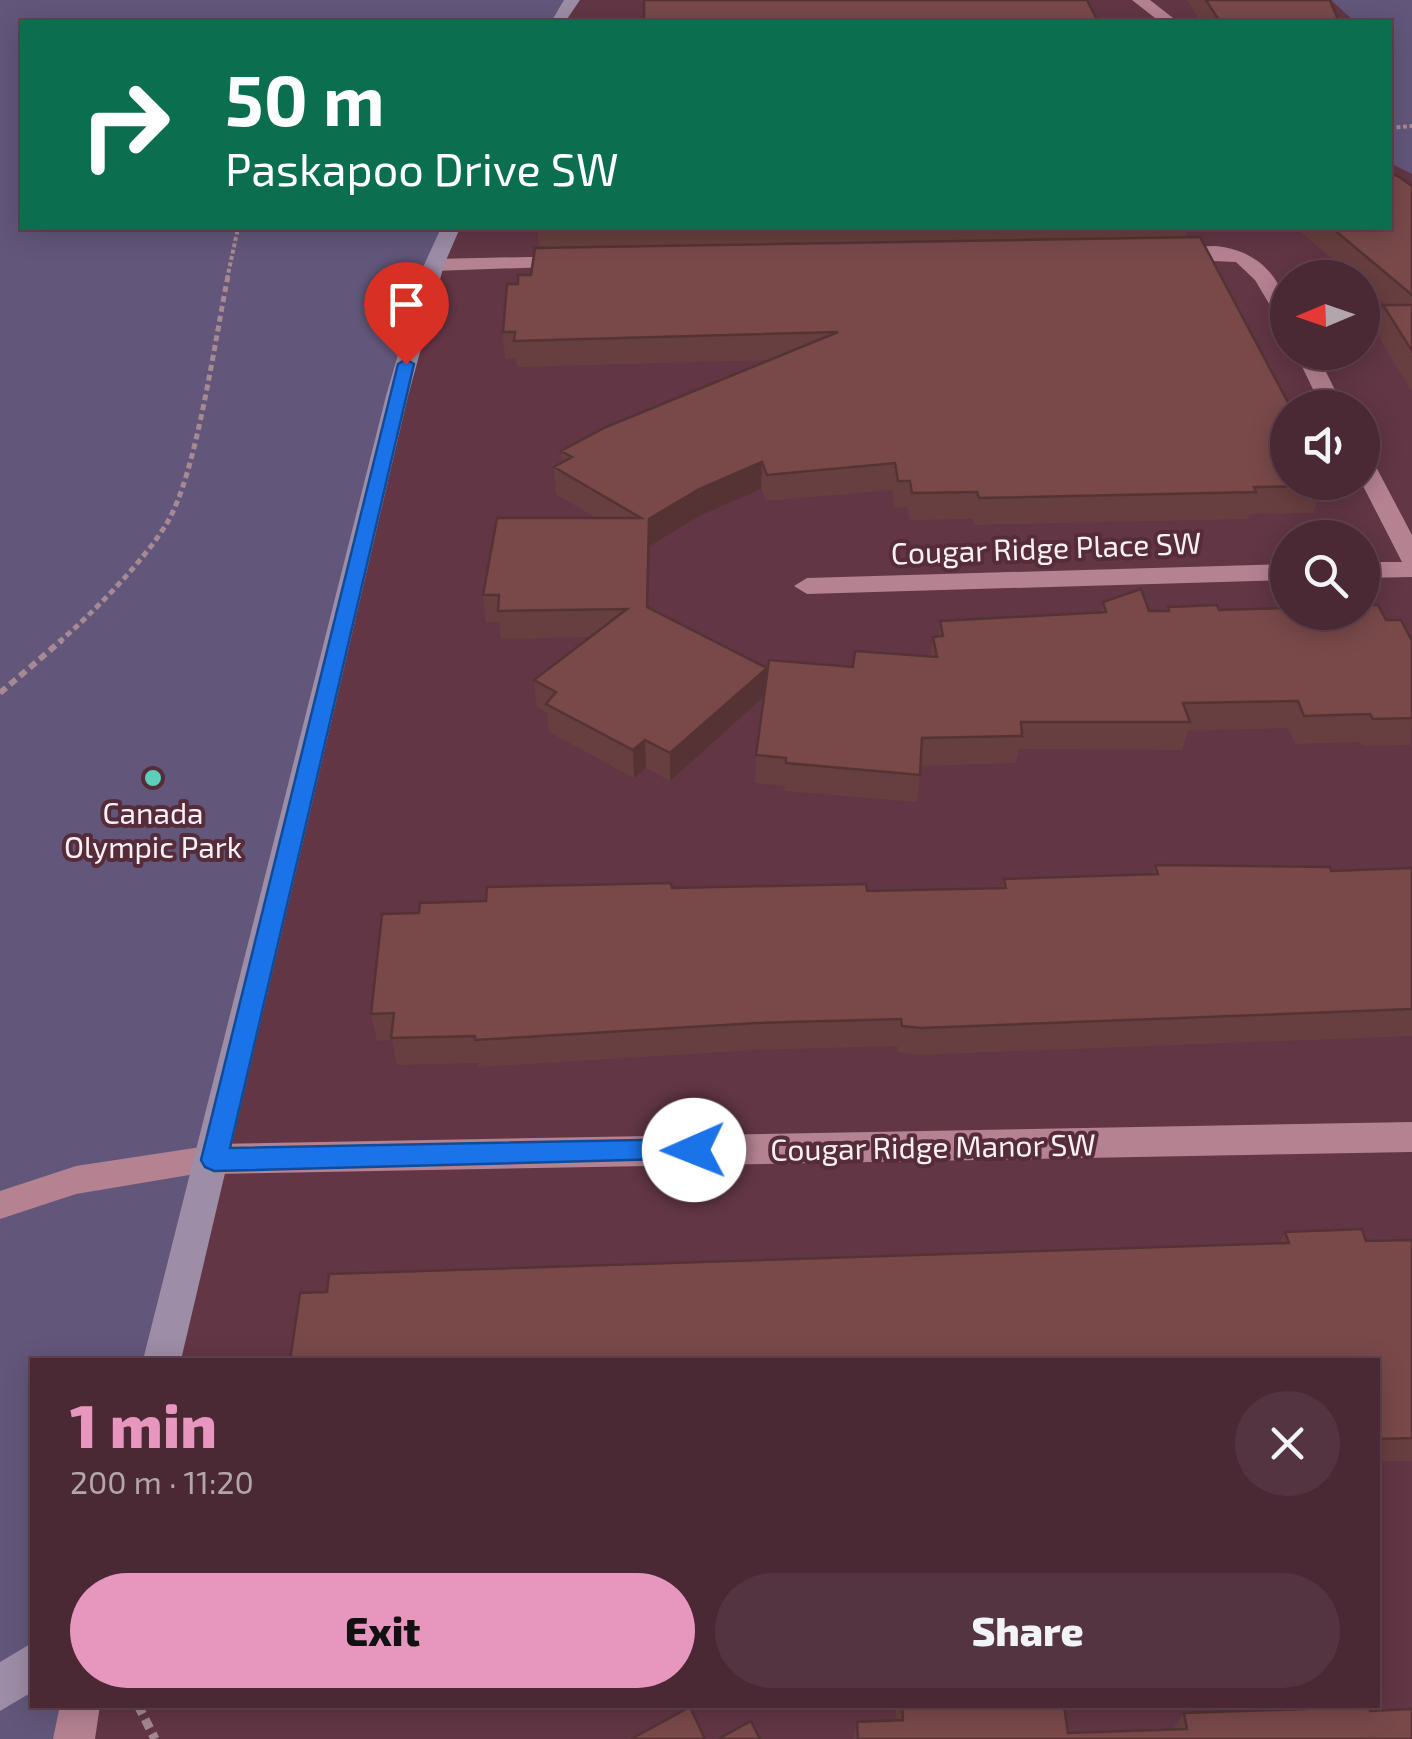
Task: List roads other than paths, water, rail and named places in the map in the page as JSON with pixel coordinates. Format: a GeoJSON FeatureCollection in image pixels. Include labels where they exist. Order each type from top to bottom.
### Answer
{"type":"FeatureCollection","features":[{"type":"Feature","properties":{"kind":"street"},"geometry":{"type":"LineString","coordinates":[[1140,0],[1165,18],[1162,20]]}},
{"type":"Feature","properties":{"kind":"street"},"geometry":{"type":"LineString","coordinates":[[163,1358],[214,1160],[397,396],[434,265],[449,230]]}},
{"type":"Feature","properties":{"kind":"street"},"geometry":{"type":"LineString","coordinates":[[1153,253],[1233,252],[1260,268],[1270,287]]}},
{"type":"Feature","properties":{"kind":"street"},"geometry":{"type":"LineString","coordinates":[[434,265],[594,262]]}},
{"type":"Feature","properties":{"kind":"street"},"geometry":{"type":"LineString","coordinates":[[1380,498],[1412,558]]}},
{"type":"Feature","properties":{"kind":"street"},"geometry":{"type":"LineString","coordinates":[[1380,570],[1412,569]]}},
{"type":"Feature","properties":{"kind":"street","name":"Cougar Ridge Place SW"},"geometry":{"type":"LineString","coordinates":[[807,586],[1270,573]]}},
{"type":"Feature","properties":{"kind":"street","name":"Cougar Ridge Manor SW"},"geometry":{"type":"LineString","coordinates":[[214,1160],[1412,1137]]}},
{"type":"Feature","properties":{"kind":"street"},"geometry":{"type":"LineString","coordinates":[[0,1688],[30,1666]]}},
{"type":"Feature","properties":{"kind":"lane"},"geometry":{"type":"LineString","coordinates":[[0,1205],[76,1180],[214,1160]]}},
{"type":"Feature","properties":{"kind":"lane"},"geometry":{"type":"LineString","coordinates":[[74,1739],[79,1708]]}},
{"type":"Feature","properties":{"kind":"place","name":"Canada Olympic Park"},"geometry":{"type":"Point","coordinates":[153,778]}}]}
